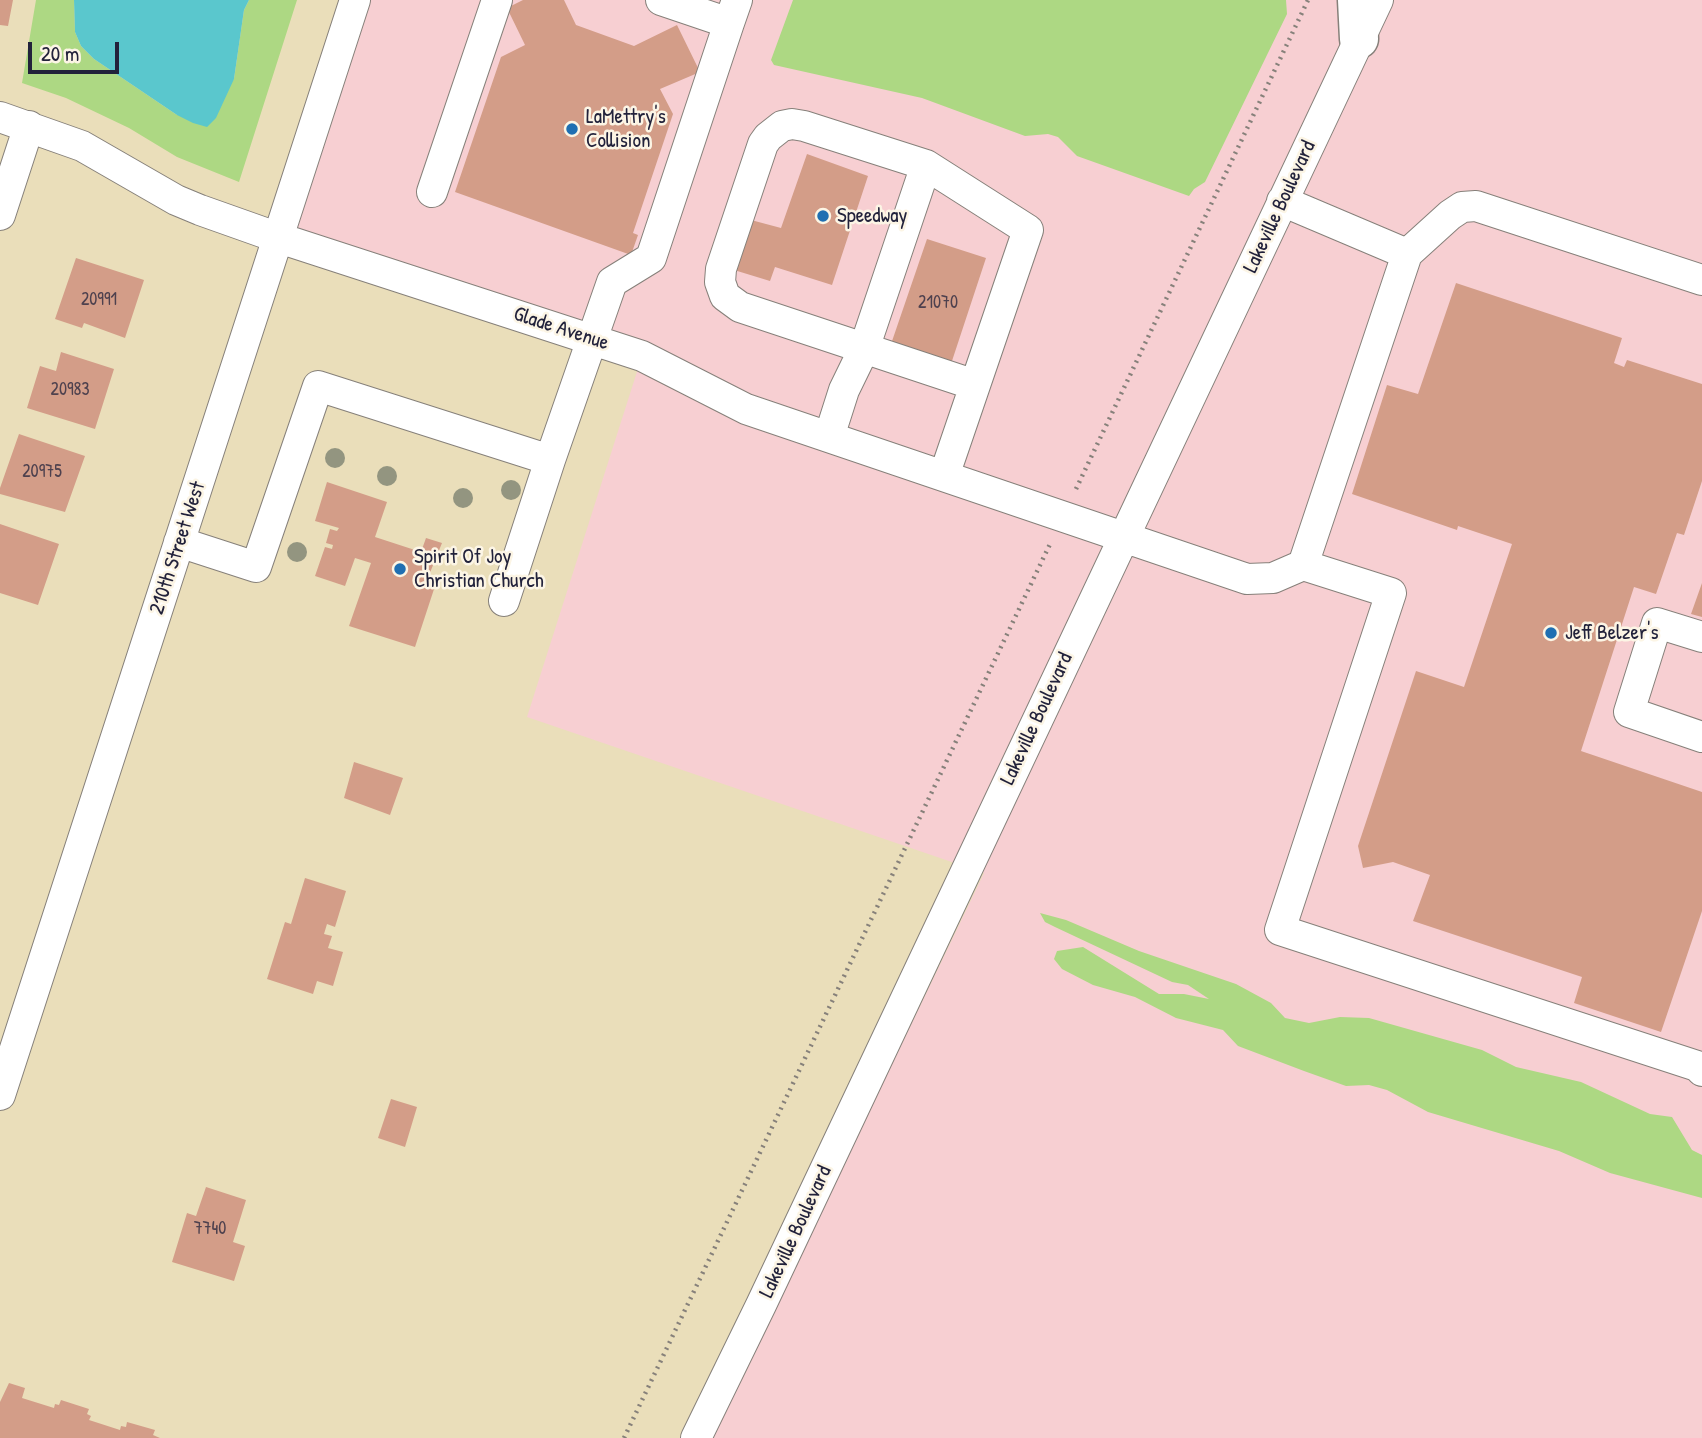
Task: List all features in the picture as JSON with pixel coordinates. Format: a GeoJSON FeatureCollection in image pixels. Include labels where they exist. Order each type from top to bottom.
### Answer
{"type":"FeatureCollection","features":[{"type":"Feature","properties":{"kind":"main road"},"geometry":{"type":"LineString","coordinates":[[1357,0],[1359,39]]}},
{"type":"Feature","properties":{"kind":"street","name":"210th Street West"},"geometry":{"type":"LineString","coordinates":[[0,1095],[355,0]]}},
{"type":"Feature","properties":{"kind":"street"},"geometry":{"type":"LineString","coordinates":[[432,192],[497,0]]}},
{"type":"Feature","properties":{"kind":"street"},"geometry":{"type":"LineString","coordinates":[[504,601],[612,282],[652,258],[733,12],[661,0]]}},
{"type":"Feature","properties":{"kind":"street","name":"Lakeville Boulevard"},"geometry":{"type":"LineString","coordinates":[[695,1438],[761,1306],[1378,0]]}},
{"type":"Feature","properties":{"kind":"street","name":"Glade Avenue"},"geometry":{"type":"LineString","coordinates":[[0,117],[82,146],[176,200],[279,238],[592,338],[657,362],[747,409],[830,438],[1247,579],[1273,579],[1303,565]]}},
{"type":"Feature","properties":{"kind":"street"},"geometry":{"type":"LineString","coordinates":[[944,476],[1028,230],[926,165],[792,124],[782,126],[768,137],[721,269],[720,282],[724,296],[740,307],[975,385]]}},
{"type":"Feature","properties":{"kind":"street"},"geometry":{"type":"LineString","coordinates":[[0,215],[29,126]]}},
{"type":"Feature","properties":{"kind":"street"},"geometry":{"type":"LineString","coordinates":[[830,438],[844,390],[864,349],[926,165]]}},
{"type":"Feature","properties":{"kind":"street"},"geometry":{"type":"LineString","coordinates":[[1282,201],[1407,254]]}},
{"type":"Feature","properties":{"kind":"street"},"geometry":{"type":"LineString","coordinates":[[1700,1063],[1280,930],[1391,593],[1303,565],[1407,254],[1450,215],[1462,207],[1476,206],[1702,280]]}},
{"type":"Feature","properties":{"kind":"street"},"geometry":{"type":"LineString","coordinates":[[179,542],[256,567],[318,386],[550,460]]}},
{"type":"Feature","properties":{"kind":"street"},"geometry":{"type":"LineString","coordinates":[[1702,637],[1657,623],[1629,712],[1702,737]]}},
{"type":"Feature","properties":{"kind":"path"},"geometry":{"type":"LineString","coordinates":[[624,1438],[1308,0]]}},
{"type":"Feature","properties":{"kind":"shaded area"},"geometry":{"type":"Polygon","coordinates":[[[356,0],[1702,0],[1702,1438],[712,1438],[984,873],[527,717],[642,356],[279,238],[356,0]]]}},
{"type":"Feature","properties":{"kind":"green space"},"geometry":{"type":"Polygon","coordinates":[[[36,0],[74,0],[75,32],[81,46],[94,59],[177,115],[234,79],[244,10],[249,0],[297,0],[239,182],[177,157],[129,128],[66,98],[22,83],[36,0]]]}},
{"type":"Feature","properties":{"kind":"green space"},"geometry":{"type":"Polygon","coordinates":[[[793,0],[1286,0],[1287,14],[1205,182],[1189,196],[1077,156],[1058,137],[1048,134],[1025,136],[922,98],[774,65],[771,60],[793,0]]]}},
{"type":"Feature","properties":{"kind":"green space"},"geometry":{"type":"Polygon","coordinates":[[[1040,913],[1066,920],[1139,951],[1236,984],[1271,1003],[1285,1018],[1309,1023],[1340,1017],[1369,1018],[1482,1050],[1516,1067],[1581,1082],[1650,1114],[1672,1117],[1692,1150],[1702,1155],[1702,1198],[1610,1173],[1559,1151],[1428,1112],[1387,1090],[1369,1085],[1346,1086],[1238,1046],[1223,1030],[1176,1018],[1135,997],[1093,985],[1062,969],[1054,959],[1057,951],[1083,947],[1159,994],[1184,994],[1209,999],[1188,985],[1172,982],[1045,922],[1040,913]]]}},
{"type":"Feature","properties":{"kind":"water"},"geometry":{"type":"Polygon","coordinates":[[[74,0],[249,0],[244,10],[234,79],[216,118],[207,127],[193,123],[94,59],[81,46],[75,32],[74,0]]]}},
{"type":"Feature","properties":{"kind":"building"},"geometry":{"type":"Polygon","coordinates":[[[0,0],[13,0],[8,26],[0,25],[0,0]]]}},
{"type":"Feature","properties":{"kind":"building","name":"LaMettry's Collision"},"geometry":{"type":"Polygon","coordinates":[[[523,0],[564,0],[576,25],[634,46],[677,25],[700,72],[660,89],[673,114],[633,233],[638,235],[631,255],[455,192],[501,57],[525,45],[507,8],[523,0]]]}},
{"type":"Feature","properties":{"kind":"building"},"geometry":{"type":"Polygon","coordinates":[[[807,154],[868,176],[832,285],[775,267],[770,281],[734,270],[751,220],[781,228],[807,154]]]}},
{"type":"Feature","properties":{"kind":"building"},"geometry":{"type":"Polygon","coordinates":[[[927,239],[986,258],[950,367],[890,347],[927,239]]]}},
{"type":"Feature","properties":{"kind":"building"},"geometry":{"type":"Polygon","coordinates":[[[76,258],[144,280],[125,338],[84,323],[82,328],[55,319],[76,258]]]}},
{"type":"Feature","properties":{"kind":"building","name":"Jeff Belzer's"},"geometry":{"type":"Polygon","coordinates":[[[1456,283],[1622,338],[1614,363],[1624,367],[1627,360],[1702,384],[1702,481],[1684,535],[1677,533],[1656,594],[1634,587],[1581,751],[1702,792],[1702,911],[1661,1032],[1574,1003],[1582,977],[1413,921],[1430,875],[1393,862],[1363,868],[1358,846],[1416,671],[1464,687],[1512,544],[1458,526],[1457,530],[1352,494],[1387,385],[1418,394],[1456,283]]]}},
{"type":"Feature","properties":{"kind":"building"},"geometry":{"type":"Polygon","coordinates":[[[61,352],[114,369],[95,429],[27,408],[40,366],[56,371],[61,352]]]}},
{"type":"Feature","properties":{"kind":"building"},"geometry":{"type":"Polygon","coordinates":[[[19,434],[85,456],[65,512],[0,494],[19,434]]]}},
{"type":"Feature","properties":{"kind":"building","name":"Spirit Of Joy Christian Church"},"geometry":{"type":"Polygon","coordinates":[[[327,482],[387,502],[375,537],[421,552],[426,538],[442,543],[427,580],[436,583],[415,647],[349,626],[371,563],[355,558],[345,586],[315,576],[325,547],[332,549],[333,545],[326,543],[330,529],[337,531],[339,528],[315,521],[327,482]]]}},
{"type":"Feature","properties":{"kind":"building"},"geometry":{"type":"Polygon","coordinates":[[[0,524],[59,544],[38,605],[0,593],[0,524]]]}},
{"type":"Feature","properties":{"kind":"building","name":"Jeff Belzer's"},"geometry":{"type":"Polygon","coordinates":[[[1702,583],[1702,617],[1691,614],[1702,583]]]}},
{"type":"Feature","properties":{"kind":"building"},"geometry":{"type":"Polygon","coordinates":[[[354,762],[403,778],[390,815],[344,798],[354,762]]]}},
{"type":"Feature","properties":{"kind":"building"},"geometry":{"type":"Polygon","coordinates":[[[305,878],[346,891],[335,927],[327,924],[324,934],[332,936],[328,948],[343,952],[333,986],[317,981],[313,994],[267,979],[285,922],[291,924],[305,878]]]}},
{"type":"Feature","properties":{"kind":"building"},"geometry":{"type":"Polygon","coordinates":[[[391,1099],[417,1107],[405,1147],[378,1138],[391,1099]]]}},
{"type":"Feature","properties":{"kind":"building"},"geometry":{"type":"Polygon","coordinates":[[[206,1187],[246,1200],[233,1242],[245,1246],[234,1281],[172,1262],[187,1213],[196,1216],[206,1187]]]}},
{"type":"Feature","properties":{"kind":"building"},"geometry":{"type":"Polygon","coordinates":[[[9,1383],[25,1388],[22,1398],[54,1408],[61,1400],[89,1409],[89,1420],[120,1430],[121,1426],[126,1427],[127,1422],[155,1430],[153,1435],[160,1438],[0,1438],[0,1402],[9,1383]]]}},
{"type":"Feature","properties":{"kind":"place","name":"LaMettry's Collision"},"geometry":{"type":"Point","coordinates":[572,129]}},
{"type":"Feature","properties":{"kind":"place","name":"Speedway"},"geometry":{"type":"Point","coordinates":[823,216]}},
{"type":"Feature","properties":{"kind":"place","name":"Spirit Of Joy Christian Church"},"geometry":{"type":"Point","coordinates":[400,569]}},
{"type":"Feature","properties":{"kind":"place","name":"Jeff Belzer's"},"geometry":{"type":"Point","coordinates":[1551,633]}}]}
